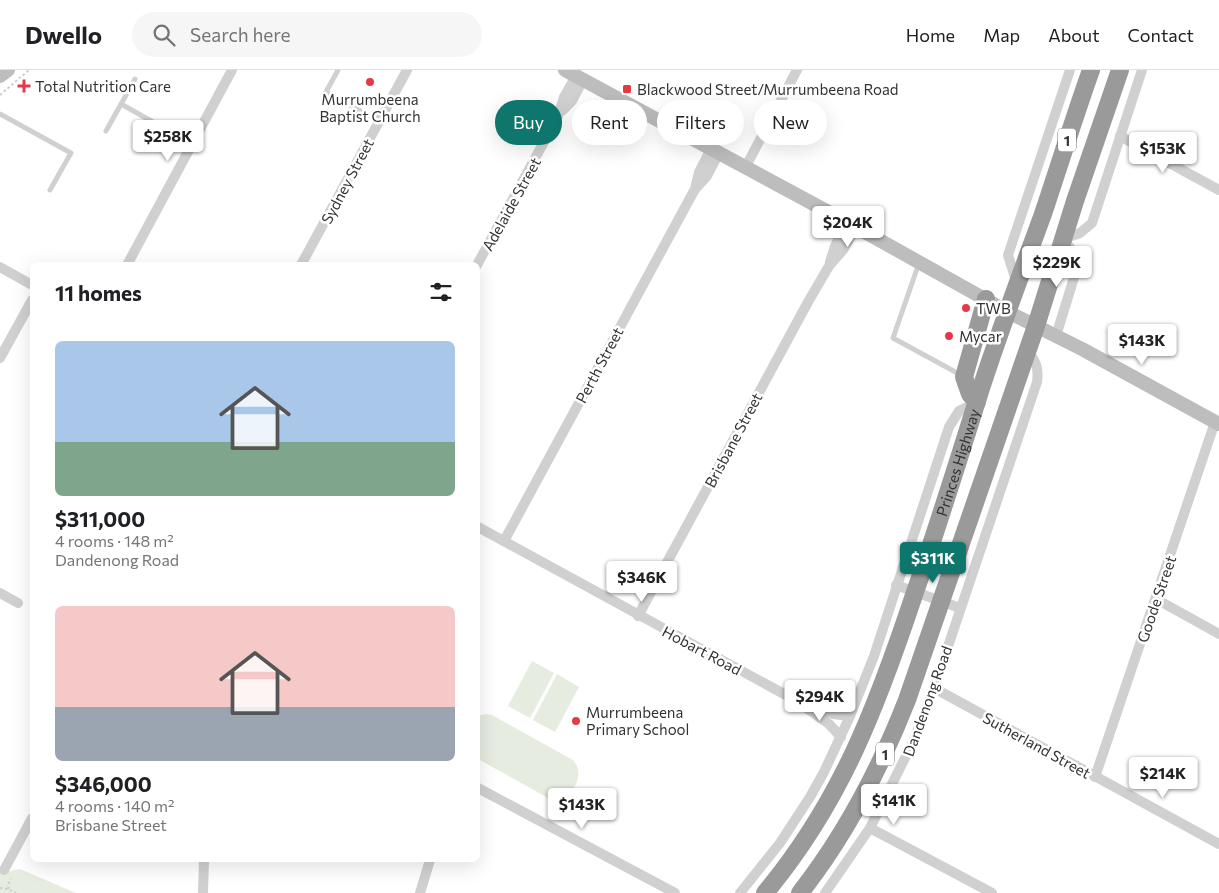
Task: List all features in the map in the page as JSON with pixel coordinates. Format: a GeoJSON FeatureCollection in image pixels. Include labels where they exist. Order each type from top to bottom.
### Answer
{"type":"FeatureCollection","features":[{"type":"Feature","properties":{"kind":"highway","name":"Princes Highway"},"geometry":{"type":"LineString","coordinates":[[765,893],[814,826],[849,764],[883,686],[955,475],[977,402],[1091,70]]}},
{"type":"Feature","properties":{"kind":"highway","name":"Princes Highway"},"geometry":{"type":"LineString","coordinates":[[800,893],[839,837],[864,794],[882,759],[907,700],[1036,326],[1120,70]]}},
{"type":"Feature","properties":{"kind":"highway"},"geometry":{"type":"LineString","coordinates":[[977,402],[970,394],[964,377],[986,299]]}},
{"type":"Feature","properties":{"kind":"main road"},"geometry":{"type":"LineString","coordinates":[[0,76],[8,70]]}},
{"type":"Feature","properties":{"kind":"main road"},"geometry":{"type":"LineString","coordinates":[[575,75],[1008,312],[1217,423]]}},
{"type":"Feature","properties":{"kind":"street"},"geometry":{"type":"LineString","coordinates":[[129,262],[232,70]]}},
{"type":"Feature","properties":{"kind":"street","name":"Sydney Street"},"geometry":{"type":"LineString","coordinates":[[303,262],[407,70]]}},
{"type":"Feature","properties":{"kind":"street"},"geometry":{"type":"LineString","coordinates":[[745,168],[797,70]]}},
{"type":"Feature","properties":{"kind":"street"},"geometry":{"type":"LineString","coordinates":[[1018,285],[1008,255],[1070,70]]}},
{"type":"Feature","properties":{"kind":"street"},"geometry":{"type":"LineString","coordinates":[[1056,336],[1076,271],[1078,256],[1063,239],[1080,233],[1092,223],[1142,70]]}},
{"type":"Feature","properties":{"kind":"street","name":"Adelaide Street"},"geometry":{"type":"LineString","coordinates":[[479,262],[558,116],[564,97],[575,75]]}},
{"type":"Feature","properties":{"kind":"street"},"geometry":{"type":"LineString","coordinates":[[1052,124],[1074,120]]}},
{"type":"Feature","properties":{"kind":"street"},"geometry":{"type":"LineString","coordinates":[[1120,136],[1219,190]]}},
{"type":"Feature","properties":{"kind":"street","name":"Perth Street"},"geometry":{"type":"LineString","coordinates":[[504,541],[695,189],[699,172],[715,151]]}},
{"type":"Feature","properties":{"kind":"street","name":"Brisbane Street"},"geometry":{"type":"LineString","coordinates":[[638,616],[829,266],[835,246],[852,225]]}},
{"type":"Feature","properties":{"kind":"street"},"geometry":{"type":"LineString","coordinates":[[0,267],[30,284]]}},
{"type":"Feature","properties":{"kind":"street"},"geometry":{"type":"LineString","coordinates":[[0,358],[30,304]]}},
{"type":"Feature","properties":{"kind":"street","name":"Dandenong Road"},"geometry":{"type":"LineString","coordinates":[[825,893],[870,828],[904,762],[934,688],[1037,382],[1038,367],[1027,350]]}},
{"type":"Feature","properties":{"kind":"street"},"geometry":{"type":"LineString","coordinates":[[740,893],[790,829],[824,772],[841,737],[874,656],[949,427],[959,411],[977,402]]}},
{"type":"Feature","properties":{"kind":"street","name":"Goode Street"},"geometry":{"type":"LineString","coordinates":[[1095,776],[1217,423]]}},
{"type":"Feature","properties":{"kind":"street","name":"Hobart Road"},"geometry":{"type":"LineString","coordinates":[[480,527],[638,616],[795,700],[829,724],[841,737]]}},
{"type":"Feature","properties":{"kind":"street"},"geometry":{"type":"LineString","coordinates":[[896,585],[960,608]]}},
{"type":"Feature","properties":{"kind":"street"},"geometry":{"type":"LineString","coordinates":[[0,593],[18,603]]}},
{"type":"Feature","properties":{"kind":"street"},"geometry":{"type":"LineString","coordinates":[[1156,599],[1219,634]]}},
{"type":"Feature","properties":{"kind":"street","name":"Sutherland Street"},"geometry":{"type":"LineString","coordinates":[[934,688],[1219,844]]}},
{"type":"Feature","properties":{"kind":"street","name":"Hobart Road"},"geometry":{"type":"LineString","coordinates":[[795,700],[833,714],[850,716]]}},
{"type":"Feature","properties":{"kind":"street"},"geometry":{"type":"LineString","coordinates":[[480,789],[675,893]]}},
{"type":"Feature","properties":{"kind":"street"},"geometry":{"type":"LineString","coordinates":[[4,870],[30,822]]}},
{"type":"Feature","properties":{"kind":"street"},"geometry":{"type":"LineString","coordinates":[[870,828],[992,893]]}},
{"type":"Feature","properties":{"kind":"street"},"geometry":{"type":"LineString","coordinates":[[203,893],[204,862]]}},
{"type":"Feature","properties":{"kind":"street"},"geometry":{"type":"LineString","coordinates":[[420,893],[429,862]]}},
{"type":"Feature","properties":{"kind":"lane"},"geometry":{"type":"LineString","coordinates":[[338,70],[326,92],[379,121]]}},
{"type":"Feature","properties":{"kind":"lane"},"geometry":{"type":"LineString","coordinates":[[106,131],[135,79]]}},
{"type":"Feature","properties":{"kind":"lane"},"geometry":{"type":"LineString","coordinates":[[121,104],[192,144]]}},
{"type":"Feature","properties":{"kind":"lane"},"geometry":{"type":"LineString","coordinates":[[0,114],[71,153],[50,190]]}},
{"type":"Feature","properties":{"kind":"lane"},"geometry":{"type":"LineString","coordinates":[[919,262],[893,338],[964,377]]}},
{"type":"Feature","properties":{"kind":"path"},"geometry":{"type":"LineString","coordinates":[[0,95],[29,70]]}},
{"type":"Feature","properties":{"kind":"path"},"geometry":{"type":"LineString","coordinates":[[0,888],[16,893]]}},
{"type":"Feature","properties":{"kind":"shaded area"},"geometry":{"type":"Polygon","coordinates":[[[532,661],[554,673],[530,718],[508,706],[532,661]]]}},
{"type":"Feature","properties":{"kind":"shaded area"},"geometry":{"type":"Polygon","coordinates":[[[557,674],[579,687],[555,732],[533,720],[557,674]]]}},
{"type":"Feature","properties":{"kind":"shaded area"},"geometry":{"type":"Polygon","coordinates":[[[492,715],[573,760],[578,770],[578,779],[567,798],[558,801],[550,799],[480,760],[480,716],[492,715]]]}},
{"type":"Feature","properties":{"kind":"shaded area"},"geometry":{"type":"Polygon","coordinates":[[[20,869],[76,893],[0,893],[0,873],[20,869]]]}},
{"type":"Feature","properties":{"kind":"place","name":"Murrumbeena Baptist Church"},"geometry":{"type":"Point","coordinates":[370,82]}},
{"type":"Feature","properties":{"kind":"place","name":"Total Nutrition Care"},"geometry":{"type":"Point","coordinates":[24,86]}},
{"type":"Feature","properties":{"kind":"place","name":"Blackwood Street/Murrumbeena Road"},"geometry":{"type":"Point","coordinates":[627,89]}},
{"type":"Feature","properties":{"kind":"place","name":"TWB"},"geometry":{"type":"Point","coordinates":[966,308]}},
{"type":"Feature","properties":{"kind":"place","name":"Mycar"},"geometry":{"type":"Point","coordinates":[949,336]}},
{"type":"Feature","properties":{"kind":"place","name":"Murrumbeena Primary School"},"geometry":{"type":"Point","coordinates":[576,721]}}]}
